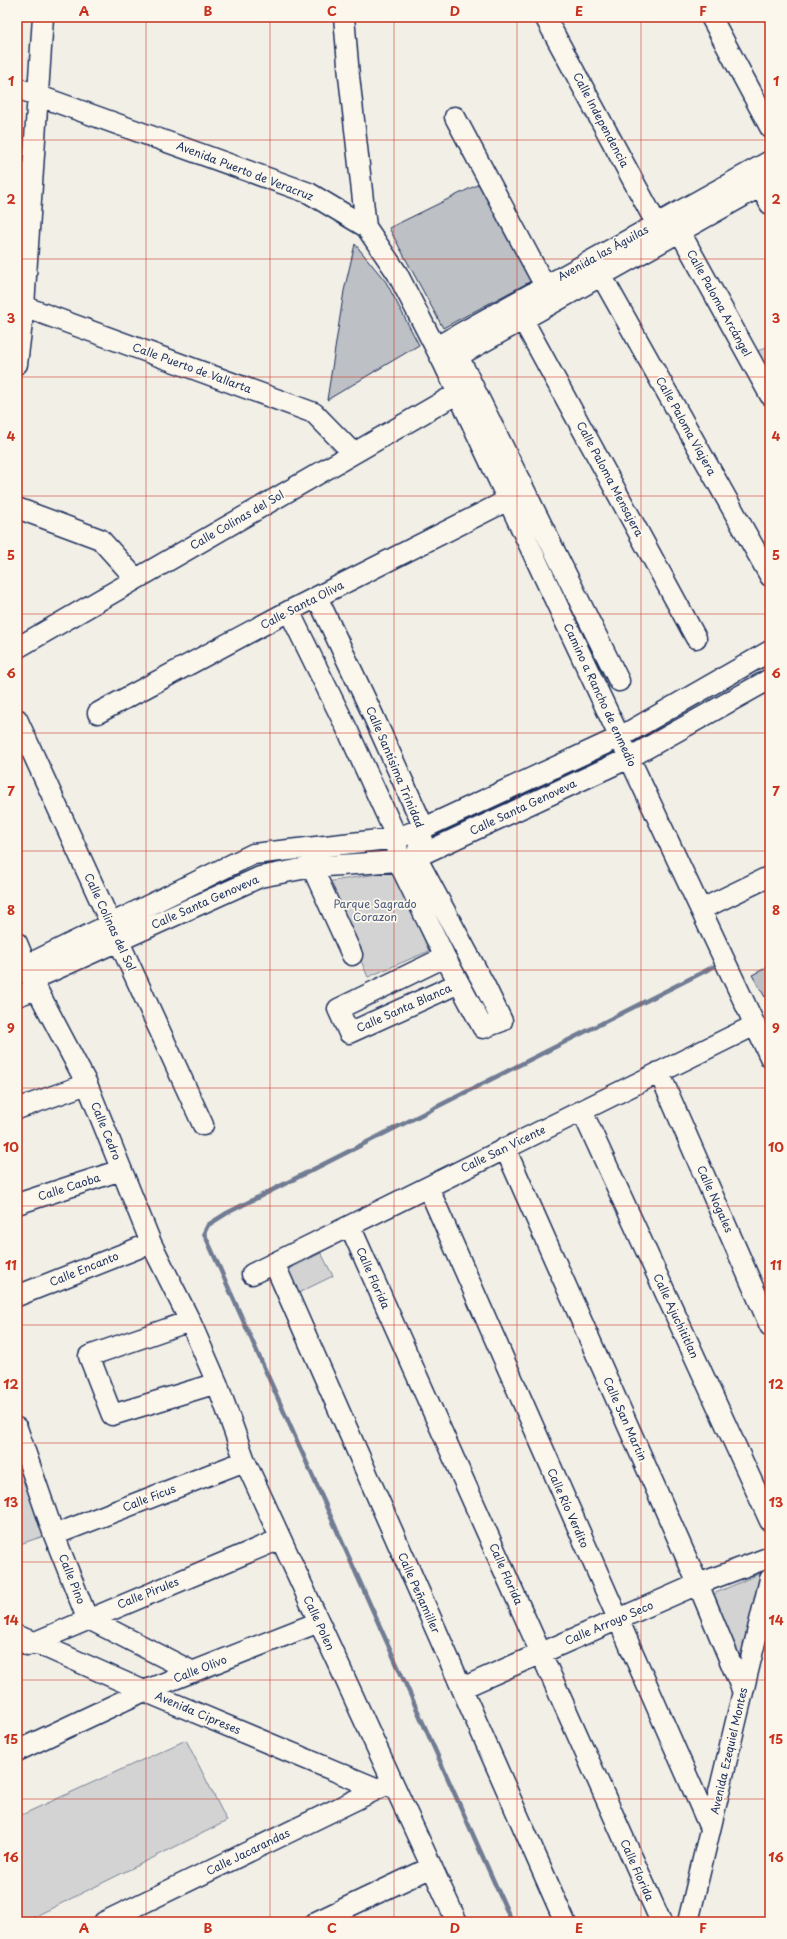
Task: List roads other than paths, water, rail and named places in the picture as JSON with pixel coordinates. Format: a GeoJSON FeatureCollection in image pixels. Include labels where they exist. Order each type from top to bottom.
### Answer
{"type":"FeatureCollection","features":[{"type":"Feature","properties":{"kind":"street"},"geometry":{"type":"LineString","coordinates":[[17,364],[20,305],[43,17]]}},
{"type":"Feature","properties":{"kind":"street"},"geometry":{"type":"LineString","coordinates":[[344,17],[366,227]]}},
{"type":"Feature","properties":{"kind":"street","name":"Calle Independencia"},"geometry":{"type":"LineString","coordinates":[[545,17],[656,223]]}},
{"type":"Feature","properties":{"kind":"street"},"geometry":{"type":"LineString","coordinates":[[711,17],[770,127]]}},
{"type":"Feature","properties":{"kind":"street","name":"Avenida Puerto de Veracruz"},"geometry":{"type":"LineString","coordinates":[[17,88],[309,193],[366,227],[397,273],[446,355]]}},
{"type":"Feature","properties":{"kind":"street"},"geometry":{"type":"LineString","coordinates":[[454,117],[545,286]]}},
{"type":"Feature","properties":{"kind":"street","name":"Avenida las Águilas"},"geometry":{"type":"LineString","coordinates":[[446,355],[545,286],[770,161]]}},
{"type":"Feature","properties":{"kind":"street"},"geometry":{"type":"LineString","coordinates":[[765,184],[770,204]]}},
{"type":"Feature","properties":{"kind":"street","name":"Avenida las Águilas"},"geometry":{"type":"LineString","coordinates":[[446,355],[523,320],[765,184]]}},
{"type":"Feature","properties":{"kind":"street","name":"Calle Paloma Arcángel"},"geometry":{"type":"LineString","coordinates":[[680,232],[770,395]]}},
{"type":"Feature","properties":{"kind":"street","name":"Calle Paloma Viajera"},"geometry":{"type":"LineString","coordinates":[[601,275],[770,576]]}},
{"type":"Feature","properties":{"kind":"street","name":"Calle Puerto de Vallarta"},"geometry":{"type":"LineString","coordinates":[[20,305],[314,413],[354,453]]}},
{"type":"Feature","properties":{"kind":"street","name":"Calle Paloma Mensajera"},"geometry":{"type":"LineString","coordinates":[[523,320],[696,638]]}},
{"type":"Feature","properties":{"kind":"street"},"geometry":{"type":"LineString","coordinates":[[446,355],[619,681]]}},
{"type":"Feature","properties":{"kind":"street","name":"Camino a Rancho de enmedio"},"geometry":{"type":"LineString","coordinates":[[446,355],[458,393],[756,1025]]}},
{"type":"Feature","properties":{"kind":"street","name":"Calle Colinas del Sol"},"geometry":{"type":"LineString","coordinates":[[17,648],[458,393]]}},
{"type":"Feature","properties":{"kind":"street","name":"Calle Santa Oliva"},"geometry":{"type":"LineString","coordinates":[[98,713],[289,610],[508,500]]}},
{"type":"Feature","properties":{"kind":"street"},"geometry":{"type":"LineString","coordinates":[[17,508],[100,539],[136,579]]}},
{"type":"Feature","properties":{"kind":"street","name":"Calle Santísima Trinidad"},"geometry":{"type":"LineString","coordinates":[[317,597],[372,712],[424,828],[407,859]]}},
{"type":"Feature","properties":{"kind":"street"},"geometry":{"type":"LineString","coordinates":[[289,610],[345,724],[407,859],[445,957],[481,1026],[486,1029],[502,1022],[485,986],[407,859]]}},
{"type":"Feature","properties":{"kind":"street","name":"Calle Santa Genoveva"},"geometry":{"type":"LineString","coordinates":[[32,978],[110,923],[252,854],[397,838],[424,828],[620,737],[770,651]]}},
{"type":"Feature","properties":{"kind":"street","name":"Calle Santa Genoveva"},"geometry":{"type":"LineString","coordinates":[[32,978],[119,941],[260,877],[312,867],[407,859],[629,758],[770,679]]}},
{"type":"Feature","properties":{"kind":"street","name":"Calle Colinas del Sol"},"geometry":{"type":"LineString","coordinates":[[17,719],[203,1125]]}},
{"type":"Feature","properties":{"kind":"street"},"geometry":{"type":"LineString","coordinates":[[312,867],[352,955]]}},
{"type":"Feature","properties":{"kind":"street"},"geometry":{"type":"LineString","coordinates":[[702,909],[770,876]]}},
{"type":"Feature","properties":{"kind":"street","name":"Calle Cedro"},"geometry":{"type":"LineString","coordinates":[[17,943],[32,978],[87,1084],[151,1243],[190,1321]]}},
{"type":"Feature","properties":{"kind":"street","name":"Calle Santa Blanca"},"geometry":{"type":"LineString","coordinates":[[445,957],[338,1009],[349,1033],[459,983]]}},
{"type":"Feature","properties":{"kind":"street"},"geometry":{"type":"LineString","coordinates":[[17,996],[32,978]]}},
{"type":"Feature","properties":{"kind":"street"},"geometry":{"type":"LineString","coordinates":[[756,1025],[770,1057]]}},
{"type":"Feature","properties":{"kind":"street","name":"Calle San Vicente"},"geometry":{"type":"LineString","coordinates":[[252,1274],[756,1025]]}},
{"type":"Feature","properties":{"kind":"street","name":"Calle Nogales"},"geometry":{"type":"LineString","coordinates":[[659,1072],[770,1326]]}},
{"type":"Feature","properties":{"kind":"street"},"geometry":{"type":"LineString","coordinates":[[17,1109],[87,1084]]}},
{"type":"Feature","properties":{"kind":"street","name":"Calle Ajuchititlan"},"geometry":{"type":"LineString","coordinates":[[582,1110],[770,1521]]}},
{"type":"Feature","properties":{"kind":"street","name":"Calle San Martin"},"geometry":{"type":"LineString","coordinates":[[505,1148],[698,1584],[743,1692]]}},
{"type":"Feature","properties":{"kind":"street","name":"Calle Caoba"},"geometry":{"type":"LineString","coordinates":[[17,1204],[121,1170]]}},
{"type":"Feature","properties":{"kind":"street","name":"Calle Río Verdito"},"geometry":{"type":"LineString","coordinates":[[428,1187],[710,1828]]}},
{"type":"Feature","properties":{"kind":"street","name":"Calle Florida"},"geometry":{"type":"LineString","coordinates":[[350,1226],[661,1922]]}},
{"type":"Feature","properties":{"kind":"street","name":"Calle Encanto"},"geometry":{"type":"LineString","coordinates":[[17,1296],[151,1243]]}},
{"type":"Feature","properties":{"kind":"street","name":"Calle Peñamiller"},"geometry":{"type":"LineString","coordinates":[[274,1263],[565,1922]]}},
{"type":"Feature","properties":{"kind":"street"},"geometry":{"type":"LineString","coordinates":[[190,1321],[89,1356],[112,1415],[217,1382]]}},
{"type":"Feature","properties":{"kind":"street","name":"Calle Polen"},"geometry":{"type":"LineString","coordinates":[[190,1321],[217,1382],[245,1461],[319,1622],[385,1786],[432,1867],[457,1922]]}},
{"type":"Feature","properties":{"kind":"street","name":"Calle Pino"},"geometry":{"type":"LineString","coordinates":[[17,1428],[54,1535],[87,1618],[193,1672]]}},
{"type":"Feature","properties":{"kind":"street","name":"Calle Ficus"},"geometry":{"type":"LineString","coordinates":[[54,1535],[245,1461]]}},
{"type":"Feature","properties":{"kind":"street","name":"Calle Pirules"},"geometry":{"type":"LineString","coordinates":[[23,1643],[280,1539]]}},
{"type":"Feature","properties":{"kind":"street","name":"Calle Arroyo Seco"},"geometry":{"type":"LineString","coordinates":[[462,1688],[698,1584],[766,1564]]}},
{"type":"Feature","properties":{"kind":"street","name":"Avenida Ezequiel Montes"},"geometry":{"type":"LineString","coordinates":[[688,1922],[770,1579]]}},
{"type":"Feature","properties":{"kind":"street","name":"Calle Olivo"},"geometry":{"type":"LineString","coordinates":[[17,1751],[144,1690],[319,1622]]}},
{"type":"Feature","properties":{"kind":"street","name":"Avenida Cipreses"},"geometry":{"type":"LineString","coordinates":[[23,1643],[385,1786]]}},
{"type":"Feature","properties":{"kind":"street","name":"Calle Jacarandas"},"geometry":{"type":"LineString","coordinates":[[104,1922],[385,1786]]}},
{"type":"Feature","properties":{"kind":"street"},"geometry":{"type":"LineString","coordinates":[[316,1922],[432,1867]]}},
{"type":"Feature","properties":{"kind":"waterway"},"geometry":{"type":"LineString","coordinates":[[512,1922],[204,1233],[208,1225],[227,1213],[713,967]]}},
{"type":"Feature","properties":{"kind":"park label","name":"Parque Sagrado Corazon"},"geometry":{"type":"Point","coordinates":[375,910]}}]}
